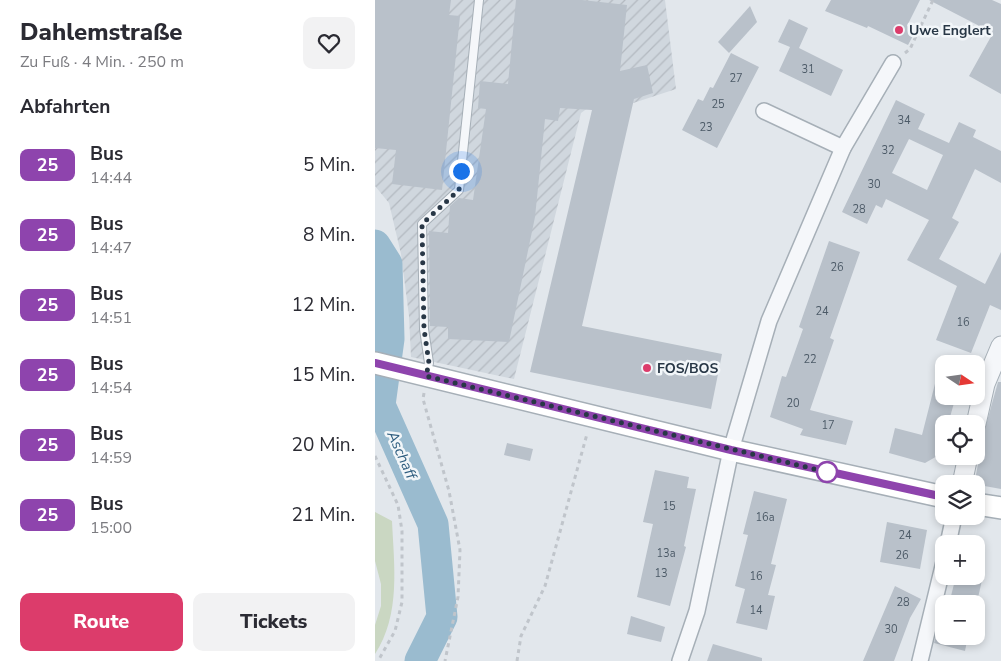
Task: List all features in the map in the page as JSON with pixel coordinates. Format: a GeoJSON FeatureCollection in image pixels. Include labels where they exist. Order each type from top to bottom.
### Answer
{"type":"FeatureCollection","features":[{"type":"Feature","properties":{"kind":"main road"},"geometry":{"type":"LineString","coordinates":[[375,363],[592,417],[935,496]]}},
{"type":"Feature","properties":{"kind":"main road"},"geometry":{"type":"LineString","coordinates":[[985,505],[1001,508]]}},
{"type":"Feature","properties":{"kind":"street"},"geometry":{"type":"LineString","coordinates":[[680,661],[697,611],[731,450],[769,321],[843,148],[893,63]]}},
{"type":"Feature","properties":{"kind":"street"},"geometry":{"type":"LineString","coordinates":[[764,111],[843,148]]}},
{"type":"Feature","properties":{"kind":"street"},"geometry":{"type":"LineString","coordinates":[[978,415],[985,384],[1001,346]]}},
{"type":"Feature","properties":{"kind":"street"},"geometry":{"type":"LineString","coordinates":[[920,661],[938,585]]}},
{"type":"Feature","properties":{"kind":"lane"},"geometry":{"type":"LineString","coordinates":[[417,374],[429,363],[424,329],[422,224],[459,190],[479,0]]}},
{"type":"Feature","properties":{"kind":"path"},"geometry":{"type":"LineString","coordinates":[[893,63],[910,49],[933,0]]}},
{"type":"Feature","properties":{"kind":"path"},"geometry":{"type":"LineString","coordinates":[[417,374],[449,491],[460,550],[458,597],[445,661]]}},
{"type":"Feature","properties":{"kind":"path"},"geometry":{"type":"LineString","coordinates":[[518,660],[521,636],[545,586],[592,417]]}},
{"type":"Feature","properties":{"kind":"path"},"geometry":{"type":"LineString","coordinates":[[375,456],[397,505],[402,531],[402,602],[395,631],[379,661]]}},
{"type":"Feature","properties":{"kind":"shaded area"},"geometry":{"type":"Polygon","coordinates":[[[375,0],[665,0],[676,89],[615,109],[592,105],[581,113],[514,379],[411,357],[409,316],[401,254],[389,203],[375,186],[375,0]]]}},
{"type":"Feature","properties":{"kind":"green space"},"geometry":{"type":"Polygon","coordinates":[[[375,512],[392,521],[394,589],[389,623],[375,654],[375,625],[381,606],[381,584],[375,561],[375,512]]]}},
{"type":"Feature","properties":{"kind":"building"},"geometry":{"type":"Polygon","coordinates":[[[375,0],[451,0],[449,15],[460,16],[442,190],[392,184],[396,150],[375,148],[375,0]]]}},
{"type":"Feature","properties":{"kind":"building"},"geometry":{"type":"Polygon","coordinates":[[[516,0],[582,0],[627,5],[620,71],[647,65],[653,93],[634,99],[582,326],[722,354],[711,409],[530,372],[592,110],[560,108],[558,121],[545,119],[535,217],[509,342],[448,339],[448,327],[430,326],[429,231],[448,233],[450,206],[459,198],[473,200],[486,109],[478,108],[480,81],[508,84],[516,0]]]}},
{"type":"Feature","properties":{"kind":"building"},"geometry":{"type":"Polygon","coordinates":[[[831,0],[920,0],[907,26],[916,30],[908,45],[868,26],[867,28],[825,11],[831,0]]]}},
{"type":"Feature","properties":{"kind":"building"},"geometry":{"type":"Polygon","coordinates":[[[929,0],[992,0],[1001,4],[1001,94],[969,76],[993,33],[929,0]]]}},
{"type":"Feature","properties":{"kind":"building"},"geometry":{"type":"Polygon","coordinates":[[[750,6],[757,22],[729,53],[718,42],[750,6]]]}},
{"type":"Feature","properties":{"kind":"building"},"geometry":{"type":"Polygon","coordinates":[[[789,19],[808,28],[799,48],[843,70],[831,96],[779,71],[790,47],[778,42],[789,19]]]}},
{"type":"Feature","properties":{"kind":"building"},"geometry":{"type":"Polygon","coordinates":[[[731,53],[759,67],[717,148],[682,130],[698,99],[703,101],[710,87],[713,88],[731,53]]]}},
{"type":"Feature","properties":{"kind":"building"},"geometry":{"type":"Polygon","coordinates":[[[896,100],[925,114],[918,129],[949,143],[959,122],[976,130],[973,137],[1001,151],[1001,183],[975,169],[952,218],[959,222],[939,259],[985,284],[1001,252],[1001,310],[990,305],[971,353],[936,340],[957,286],[907,260],[929,220],[886,199],[882,208],[876,205],[867,224],[842,212],[896,100]],[[909,139],[892,173],[927,190],[943,155],[909,139]]]}},
{"type":"Feature","properties":{"kind":"building"},"geometry":{"type":"Polygon","coordinates":[[[829,241],[860,252],[830,338],[834,340],[810,410],[853,421],[846,445],[800,435],[803,429],[770,417],[782,376],[786,377],[803,329],[799,327],[829,241]]]}},
{"type":"Feature","properties":{"kind":"building"},"geometry":{"type":"Polygon","coordinates":[[[998,382],[1001,382],[1001,489],[985,486],[985,475],[976,475],[978,465],[985,465],[985,428],[998,382]]]}},
{"type":"Feature","properties":{"kind":"building"},"geometry":{"type":"Polygon","coordinates":[[[935,384],[935,405],[953,405],[951,415],[935,415],[935,457],[925,463],[889,453],[895,428],[922,435],[935,384]]]}},
{"type":"Feature","properties":{"kind":"building"},"geometry":{"type":"Polygon","coordinates":[[[507,443],[533,449],[530,461],[504,455],[507,443]]]}},
{"type":"Feature","properties":{"kind":"building"},"geometry":{"type":"Polygon","coordinates":[[[655,470],[689,477],[687,488],[696,489],[684,546],[686,547],[670,606],[637,597],[653,524],[643,522],[655,470]]]}},
{"type":"Feature","properties":{"kind":"building"},"geometry":{"type":"Polygon","coordinates":[[[754,491],[787,499],[771,564],[776,565],[768,595],[775,596],[767,630],[736,623],[745,589],[735,586],[748,535],[743,534],[754,491]]]}},
{"type":"Feature","properties":{"kind":"building"},"geometry":{"type":"Polygon","coordinates":[[[887,522],[927,530],[920,569],[880,562],[887,522]]]}},
{"type":"Feature","properties":{"kind":"building"},"geometry":{"type":"Polygon","coordinates":[[[954,585],[981,585],[979,595],[951,595],[954,585]]]}},
{"type":"Feature","properties":{"kind":"building"},"geometry":{"type":"Polygon","coordinates":[[[895,586],[921,599],[910,618],[894,661],[863,661],[895,586]]]}},
{"type":"Feature","properties":{"kind":"building"},"geometry":{"type":"Polygon","coordinates":[[[631,616],[665,627],[661,642],[627,634],[631,616]]]}},
{"type":"Feature","properties":{"kind":"building"},"geometry":{"type":"Polygon","coordinates":[[[713,644],[762,658],[762,661],[707,661],[713,644]]]}},
{"type":"Feature","properties":{"kind":"building"},"geometry":{"type":"Polygon","coordinates":[[[942,645],[966,645],[965,651],[942,645]]]}},
{"type":"Feature","properties":{"kind":"waterway","name":"Aschaff"},"geometry":{"type":"LineString","coordinates":[[375,245],[387,264],[389,339],[380,405],[433,524],[442,617],[420,661]]}},
{"type":"Feature","properties":{"kind":"bus line","name":"25"},"geometry":{"type":"LineString","coordinates":[[375,363],[731,450],[935,495]]}},
{"type":"Feature","properties":{"kind":"place","name":"Uwe Englert"},"geometry":{"type":"Point","coordinates":[899,30]}},
{"type":"Feature","properties":{"kind":"place","name":"FOS/BOS"},"geometry":{"type":"Point","coordinates":[647,368]}},
{"type":"Feature","properties":{"kind":"route"},"geometry":{"type":"LineString","coordinates":[[461,171],[459,190],[422,224],[424,329],[429,363],[426,376],[827,472]]}}]}
